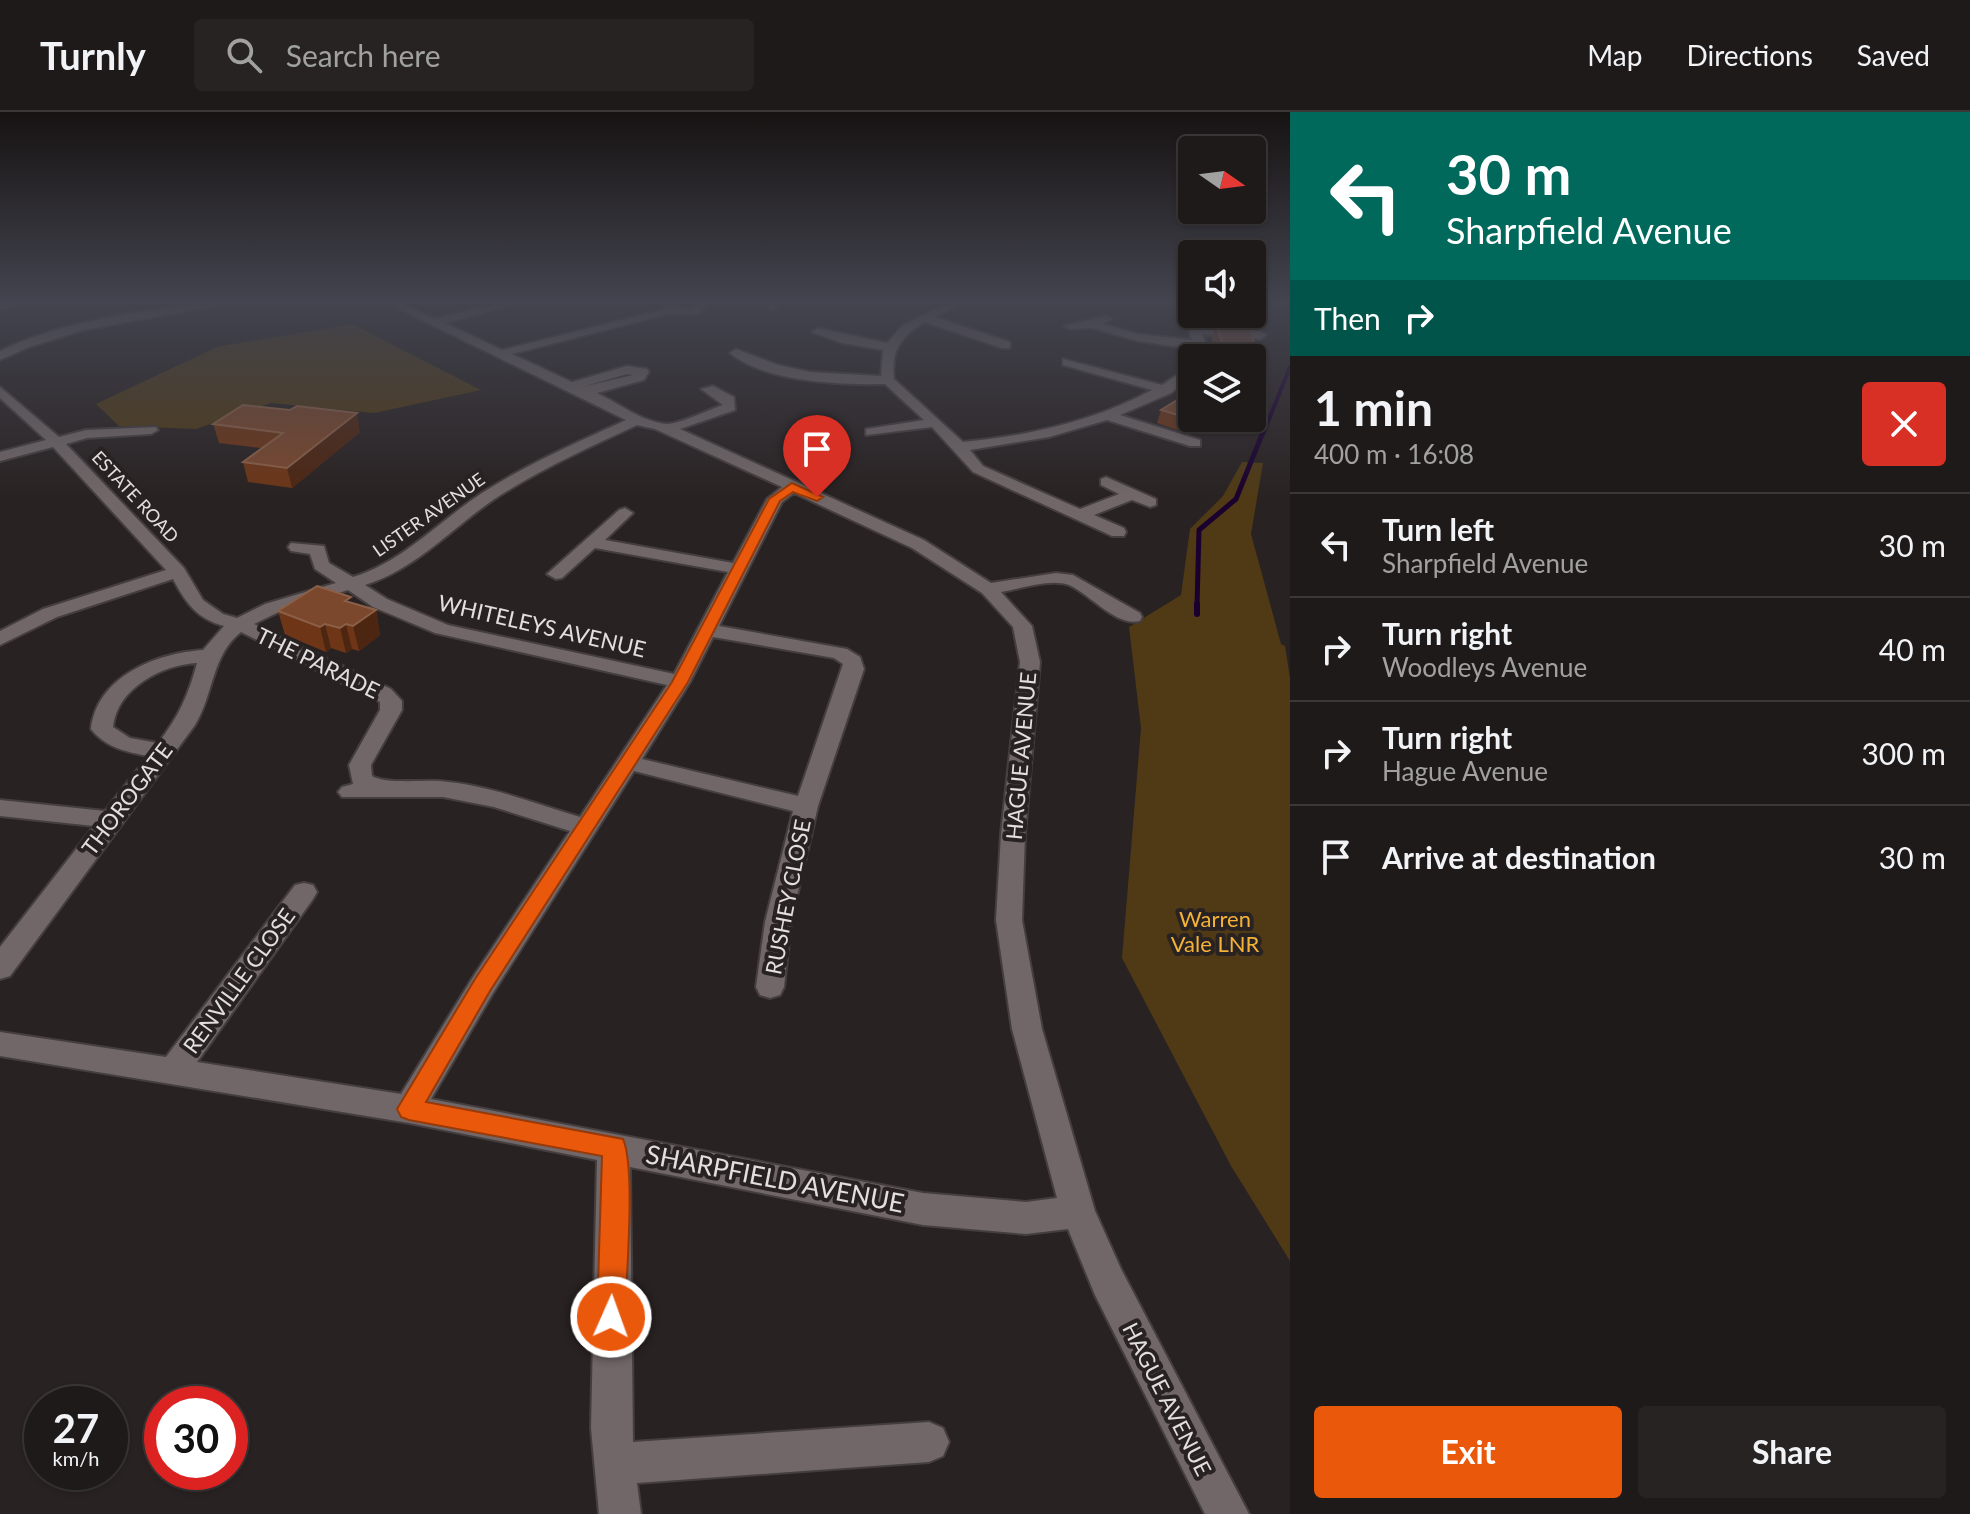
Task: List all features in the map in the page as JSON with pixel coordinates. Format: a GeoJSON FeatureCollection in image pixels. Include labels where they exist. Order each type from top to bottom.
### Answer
{"type":"FeatureCollection","features":[{"type":"Feature","properties":{"kind":"street","name":"HAGUE AVENUE"},"geometry":{"type":"LineString","coordinates":[[527,366],[628,413],[635,421],[667,429],[918,544],[988,589],[1022,626],[1030,662],[1013,834],[1009,920],[1027,1029],[1078,1212],[1108,1282],[1228,1514]]}},
{"type":"Feature","properties":{"kind":"street"},"geometry":{"type":"LineString","coordinates":[[766,366],[806,377],[888,380],[936,422],[978,469],[1118,532]]}},
{"type":"Feature","properties":{"kind":"street"},"geometry":{"type":"LineString","coordinates":[[887,366],[888,380]]}},
{"type":"Feature","properties":{"kind":"street"},"geometry":{"type":"LineString","coordinates":[[1070,368],[1166,390]]}},
{"type":"Feature","properties":{"kind":"street"},"geometry":{"type":"LineString","coordinates":[[571,386],[627,370],[643,372],[639,377],[584,393]]}},
{"type":"Feature","properties":{"kind":"street"},"geometry":{"type":"LineString","coordinates":[[959,447],[1004,442],[1103,414],[1166,390],[1178,380]]}},
{"type":"Feature","properties":{"kind":"street"},"geometry":{"type":"LineString","coordinates":[[667,429],[730,407],[729,400],[708,389]]}},
{"type":"Feature","properties":{"kind":"street","name":"ESTATE ROAD"},"geometry":{"type":"LineString","coordinates":[[0,391],[55,441],[178,572],[196,603],[216,618],[239,624]]}},
{"type":"Feature","properties":{"kind":"street"},"geometry":{"type":"LineString","coordinates":[[1103,414],[1170,440],[1195,443]]}},
{"type":"Feature","properties":{"kind":"street","name":"LISTER AVENUE"},"geometry":{"type":"LineString","coordinates":[[239,624],[272,608],[355,584],[397,565],[487,497],[555,458],[635,421]]}},
{"type":"Feature","properties":{"kind":"street"},"geometry":{"type":"LineString","coordinates":[[874,426],[936,422]]}},
{"type":"Feature","properties":{"kind":"street"},"geometry":{"type":"LineString","coordinates":[[0,457],[86,434],[151,430]]}},
{"type":"Feature","properties":{"kind":"street"},"geometry":{"type":"LineString","coordinates":[[1106,482],[1150,502]]}},
{"type":"Feature","properties":{"kind":"street"},"geometry":{"type":"LineString","coordinates":[[409,1109],[483,985],[680,682],[775,499],[792,487]]}},
{"type":"Feature","properties":{"kind":"street"},"geometry":{"type":"LineString","coordinates":[[1080,515],[1132,494]]}},
{"type":"Feature","properties":{"kind":"street"},"geometry":{"type":"LineString","coordinates":[[556,574],[625,513]]}},
{"type":"Feature","properties":{"kind":"street"},"geometry":{"type":"LineString","coordinates":[[594,543],[738,569]]}},
{"type":"Feature","properties":{"kind":"street","name":"WHITELEYS AVENUE"},"geometry":{"type":"LineString","coordinates":[[297,547],[318,550],[321,565],[355,584],[380,603],[442,629],[680,682]]}},
{"type":"Feature","properties":{"kind":"street"},"geometry":{"type":"LineString","coordinates":[[0,639],[50,613],[178,572]]}},
{"type":"Feature","properties":{"kind":"street"},"geometry":{"type":"LineString","coordinates":[[988,589],[1056,578],[1073,580],[1133,617]]}},
{"type":"Feature","properties":{"kind":"street","name":"THOROGATE"},"geometry":{"type":"LineString","coordinates":[[0,968],[163,751],[195,704],[210,656],[225,635],[239,624]]}},
{"type":"Feature","properties":{"kind":"street","name":"THE PARADE"},"geometry":{"type":"LineString","coordinates":[[239,624],[384,693],[391,701],[391,710],[360,765],[362,790],[423,785],[449,788],[587,828]]}},
{"type":"Feature","properties":{"kind":"street","name":"RUSHEY CLOSE"},"geometry":{"type":"LineString","coordinates":[[709,630],[840,653],[853,661],[851,681],[806,806],[778,922],[770,987]]}},
{"type":"Feature","properties":{"kind":"street"},"geometry":{"type":"LineString","coordinates":[[163,751],[138,748],[108,736],[102,729],[104,711],[153,667],[178,659],[210,656]]}},
{"type":"Feature","properties":{"kind":"street","name":"RUSHEY CLOSE"},"geometry":{"type":"LineString","coordinates":[[629,763],[806,806]]}},
{"type":"Feature","properties":{"kind":"street"},"geometry":{"type":"LineString","coordinates":[[0,808],[112,820]]}},
{"type":"Feature","properties":{"kind":"street","name":"RENVILLE CLOSE"},"geometry":{"type":"LineString","coordinates":[[174,1070],[304,892]]}},
{"type":"Feature","properties":{"kind":"street","name":"SHARPFIELD AVENUE"},"geometry":{"type":"LineString","coordinates":[[0,1044],[409,1109],[923,1209],[1026,1218],[1078,1212]]}},
{"type":"Feature","properties":{"kind":"street"},"geometry":{"type":"LineString","coordinates":[[614,1147],[611,1428],[620,1514]]}},
{"type":"Feature","properties":{"kind":"street"},"geometry":{"type":"LineString","coordinates":[[615,1464],[929,1442]]}},
{"type":"Feature","properties":{"kind":"green space"},"geometry":{"type":"Polygon","coordinates":[[[176,366],[435,366],[481,390],[374,413],[271,403],[196,429],[119,426],[96,404],[176,366]]]}},
{"type":"Feature","properties":{"kind":"green space","name":"Warren Vale LNR"},"geometry":{"type":"Polygon","coordinates":[[[1242,462],[1263,463],[1251,534],[1281,644],[1285,646],[1290,678],[1290,1261],[1231,1166],[1122,958],[1141,728],[1129,627],[1181,595],[1190,529],[1223,496],[1242,462]]]}},
{"type":"Feature","properties":{"kind":"building"},"geometry":{"type":"Polygon","coordinates":[[[1178,400],[1178,415],[1161,410],[1178,400]]]}},
{"type":"Feature","properties":{"kind":"building"},"geometry":{"type":"Polygon","coordinates":[[[243,405],[290,410],[297,406],[357,413],[287,468],[243,462],[283,433],[213,424],[243,405]]]}},
{"type":"Feature","properties":{"kind":"building"},"geometry":{"type":"Polygon","coordinates":[[[317,586],[351,597],[345,601],[376,610],[353,626],[346,624],[340,628],[325,624],[320,627],[278,611],[317,586]]]}},
{"type":"Feature","properties":{"kind":"waterway"},"geometry":{"type":"LineString","coordinates":[[1263,434],[1290,367]]}},
{"type":"Feature","properties":{"kind":"waterway"},"geometry":{"type":"LineString","coordinates":[[1197,606],[1199,530],[1236,499],[1263,432]]}},
{"type":"Feature","properties":{"kind":"waterway"},"geometry":{"type":"LineString","coordinates":[[1197,606],[1197,614]]}},
{"type":"Feature","properties":{"kind":"route"},"geometry":{"type":"LineString","coordinates":[[611,1317],[616,1189],[614,1147],[409,1109],[483,985],[680,682],[775,499],[792,487],[817,497]]}}]}
